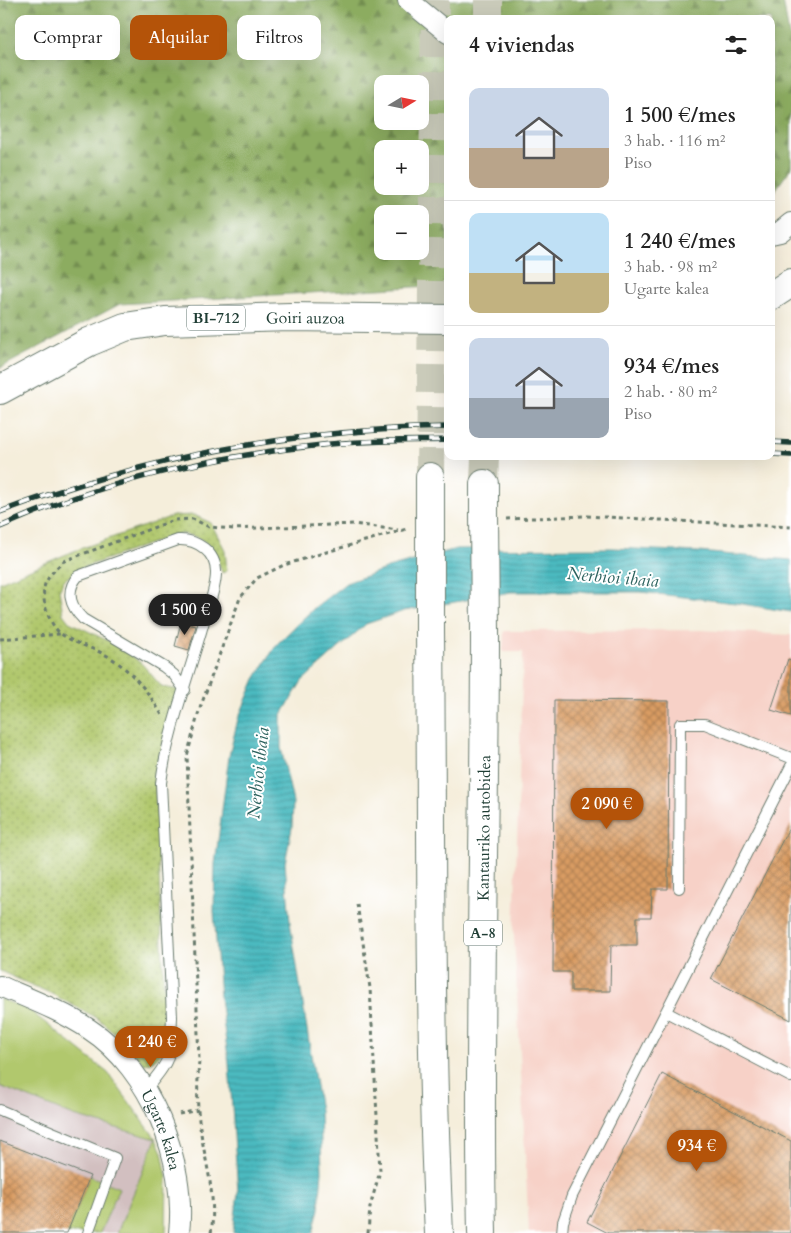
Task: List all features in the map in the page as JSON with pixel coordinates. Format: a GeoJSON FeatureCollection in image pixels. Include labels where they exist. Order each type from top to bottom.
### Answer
{"type":"FeatureCollection","features":[{"type":"Feature","properties":{"kind":"main road"},"geometry":{"type":"LineString","coordinates":[[775,293],[791,283]]}},
{"type":"Feature","properties":{"kind":"main road","name":"Goiri auzoa"},"geometry":{"type":"LineString","coordinates":[[0,390],[89,342],[125,327],[165,321],[281,317],[444,320]]}},
{"type":"Feature","properties":{"kind":"main road"},"geometry":{"type":"LineString","coordinates":[[430,477],[420,522],[430,631],[430,992],[438,1233]]}},
{"type":"Feature","properties":{"kind":"main road","name":"A-8"},"geometry":{"type":"LineString","coordinates":[[484,484],[492,517]]}},
{"type":"Feature","properties":{"kind":"main road","name":"Kantauriko autobidea"},"geometry":{"type":"LineString","coordinates":[[482,1233],[479,1097],[484,896],[485,632],[492,517]]}},
{"type":"Feature","properties":{"kind":"street"},"geometry":{"type":"LineString","coordinates":[[408,0],[444,30]]}},
{"type":"Feature","properties":{"kind":"street"},"geometry":{"type":"LineString","coordinates":[[775,233],[780,232],[791,223]]}},
{"type":"Feature","properties":{"kind":"street","name":"Ugarte kalea"},"geometry":{"type":"LineString","coordinates":[[0,986],[44,1004],[90,1029],[121,1058],[145,1090],[161,1118],[169,1140],[180,1204],[178,1233]]}},
{"type":"Feature","properties":{"kind":"lane"},"geometry":{"type":"LineString","coordinates":[[145,1090],[165,1068],[170,1053],[172,1017],[161,783],[163,765],[185,690],[216,573],[208,551],[188,540],[178,540],[78,576],[71,583],[70,592],[75,611],[83,619],[164,666],[185,690]]}},
{"type":"Feature","properties":{"kind":"lane"},"geometry":{"type":"LineString","coordinates":[[679,888],[680,724],[705,724],[791,758]]}},
{"type":"Feature","properties":{"kind":"lane"},"geometry":{"type":"LineString","coordinates":[[562,1233],[563,1222],[572,1196],[791,766]]}},
{"type":"Feature","properties":{"kind":"lane"},"geometry":{"type":"LineString","coordinates":[[666,1012],[791,1077]]}},
{"type":"Feature","properties":{"kind":"lane"},"geometry":{"type":"LineString","coordinates":[[0,1110],[115,1158],[88,1233]]}},
{"type":"Feature","properties":{"kind":"path"},"geometry":{"type":"LineString","coordinates":[[492,517],[586,516],[791,527]]}},
{"type":"Feature","properties":{"kind":"path"},"geometry":{"type":"LineString","coordinates":[[192,739],[172,733],[151,696],[132,674],[113,659],[60,634],[50,621],[44,586],[53,570],[76,555],[174,520],[193,519],[209,527],[234,529],[346,524],[401,530]]}},
{"type":"Feature","properties":{"kind":"path"},"geometry":{"type":"LineString","coordinates":[[211,1233],[213,1222],[210,1183],[198,1110],[198,1050],[187,756],[199,711],[240,598],[257,578],[284,565],[401,530],[420,522]]}},
{"type":"Feature","properties":{"kind":"path"},"geometry":{"type":"LineString","coordinates":[[0,639],[60,634]]}},
{"type":"Feature","properties":{"kind":"path"},"geometry":{"type":"LineString","coordinates":[[357,904],[370,988],[380,1171],[370,1207],[368,1233]]}},
{"type":"Feature","properties":{"kind":"shaded area"},"geometry":{"type":"Polygon","coordinates":[[[701,630],[791,635],[791,1233],[529,1233],[514,934],[523,652],[503,652],[504,631],[701,630]]]}},
{"type":"Feature","properties":{"kind":"shaded area"},"geometry":{"type":"Polygon","coordinates":[[[0,999],[28,1009],[108,1073],[156,1139],[117,1233],[0,1233],[0,999]]]}},
{"type":"Feature","properties":{"kind":"green space"},"geometry":{"type":"Polygon","coordinates":[[[0,0],[783,0],[791,47],[791,168],[775,190],[775,15],[444,15],[444,285],[120,304],[0,368],[0,0]]]}},
{"type":"Feature","properties":{"kind":"green space"},"geometry":{"type":"Polygon","coordinates":[[[194,515],[211,523],[225,550],[227,571],[222,573],[216,556],[202,540],[177,534],[82,568],[64,580],[59,590],[63,614],[69,622],[121,647],[142,664],[162,687],[179,690],[157,764],[155,783],[166,1037],[160,1055],[144,1064],[116,1034],[97,1018],[50,993],[0,971],[0,582],[74,551],[173,516],[194,515]]]}},
{"type":"Feature","properties":{"kind":"green space"},"geometry":{"type":"Polygon","coordinates":[[[0,999],[28,1009],[108,1073],[156,1139],[74,1116],[0,1086],[0,999]]]}},
{"type":"Feature","properties":{"kind":"green space"},"geometry":{"type":"Polygon","coordinates":[[[156,1139],[162,1152],[167,1177],[166,1233],[117,1233],[156,1139]]]}},
{"type":"Feature","properties":{"kind":"green space"},"geometry":{"type":"Polygon","coordinates":[[[90,1176],[119,1188],[100,1233],[67,1233],[90,1176]]]}},
{"type":"Feature","properties":{"kind":"water","name":"Nerbioi ibaia"},"geometry":{"type":"Polygon","coordinates":[[[612,548],[699,552],[791,560],[791,612],[736,603],[641,592],[511,592],[404,611],[366,624],[302,681],[281,716],[281,748],[293,802],[292,828],[285,863],[290,922],[320,1111],[322,1171],[319,1209],[313,1233],[233,1233],[238,1192],[229,1064],[220,998],[214,911],[215,864],[229,756],[238,719],[255,679],[277,644],[314,608],[346,583],[388,568],[456,549],[612,548]]]}},
{"type":"Feature","properties":{"kind":"building"},"geometry":{"type":"Polygon","coordinates":[[[181,622],[196,626],[189,650],[175,646],[181,622]]]}},
{"type":"Feature","properties":{"kind":"building"},"geometry":{"type":"Polygon","coordinates":[[[788,659],[791,660],[791,716],[771,710],[788,659]]]}},
{"type":"Feature","properties":{"kind":"building"},"geometry":{"type":"Polygon","coordinates":[[[554,700],[669,701],[668,889],[652,889],[651,917],[637,917],[637,945],[611,945],[610,991],[571,991],[571,972],[553,972],[554,700]]]}},
{"type":"Feature","properties":{"kind":"building"},"geometry":{"type":"Polygon","coordinates":[[[791,824],[791,1020],[711,979],[791,824]]]}},
{"type":"Feature","properties":{"kind":"building"},"geometry":{"type":"Polygon","coordinates":[[[662,1074],[791,1141],[791,1233],[608,1233],[587,1222],[662,1074]]]}},
{"type":"Feature","properties":{"kind":"building"},"geometry":{"type":"Polygon","coordinates":[[[0,1141],[90,1176],[67,1233],[0,1233],[0,1141]]]}},
{"type":"Feature","properties":{"kind":"tunnel"},"geometry":{"type":"LineString","coordinates":[[430,477],[435,0]]}},
{"type":"Feature","properties":{"kind":"tunnel"},"geometry":{"type":"LineString","coordinates":[[488,0],[488,15]]}},
{"type":"Feature","properties":{"kind":"tunnel"},"geometry":{"type":"LineString","coordinates":[[484,484],[485,460]]}},
{"type":"Feature","properties":{"kind":"railway"},"geometry":{"type":"LineString","coordinates":[[0,512],[110,476],[220,450],[332,434],[444,427]]}},
{"type":"Feature","properties":{"kind":"railway"},"geometry":{"type":"LineString","coordinates":[[0,527],[38,511],[117,484],[199,464],[240,456],[338,443],[444,440]]}},
{"type":"Feature","properties":{"kind":"railway"},"geometry":{"type":"LineString","coordinates":[[775,442],[791,443]]}},
{"type":"Feature","properties":{"kind":"railway"},"geometry":{"type":"LineString","coordinates":[[775,454],[791,455]]}}]}
